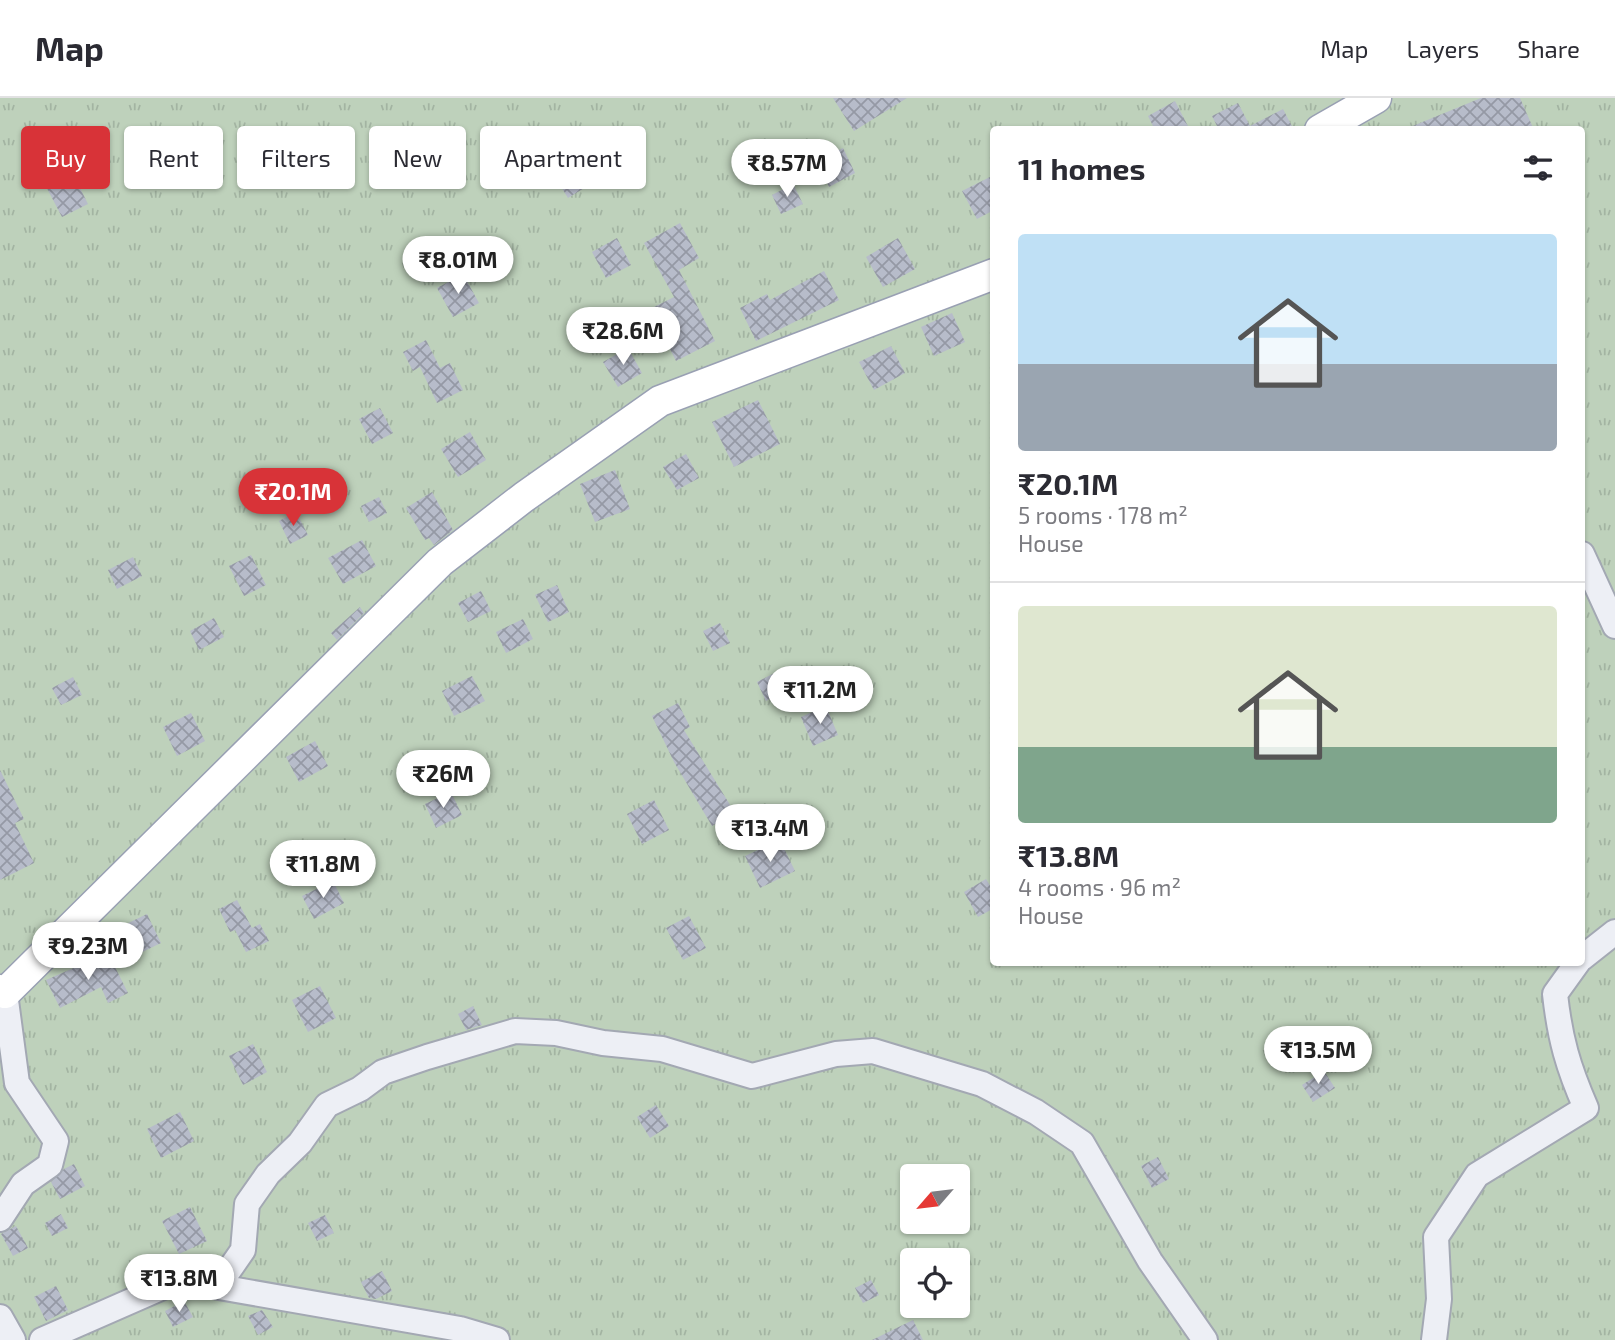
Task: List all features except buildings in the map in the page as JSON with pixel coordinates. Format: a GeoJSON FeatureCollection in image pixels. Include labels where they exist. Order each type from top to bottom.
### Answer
{"type":"FeatureCollection","features":[{"type":"Feature","properties":{"kind":"main road"},"geometry":{"type":"LineString","coordinates":[[1336,126],[1376,98]]}},
{"type":"Feature","properties":{"kind":"main road"},"geometry":{"type":"LineString","coordinates":[[3,992],[440,562],[524,497],[660,401],[990,276]]}},
{"type":"Feature","properties":{"kind":"street"},"geometry":{"type":"LineString","coordinates":[[1585,561],[1615,626]]}},
{"type":"Feature","properties":{"kind":"street"},"geometry":{"type":"LineString","coordinates":[[1585,956],[1615,932]]}},
{"type":"Feature","properties":{"kind":"street"},"geometry":{"type":"LineString","coordinates":[[1434,1340],[1439,1299],[1436,1237],[1478,1175],[1586,1108],[1568,1067],[1555,994],[1575,966]]}},
{"type":"Feature","properties":{"kind":"street"},"geometry":{"type":"LineString","coordinates":[[0,1219],[23,1184],[50,1165],[56,1141],[17,1083],[3,992]]}},
{"type":"Feature","properties":{"kind":"street"},"geometry":{"type":"LineString","coordinates":[[218,1286],[243,1250],[247,1204],[268,1174],[300,1143],[327,1105],[360,1089],[383,1072],[427,1057],[515,1031],[556,1033],[603,1043],[662,1049],[752,1076],[836,1054],[873,1051],[982,1084],[1036,1112],[1082,1143],[1150,1261],[1205,1340]]}},
{"type":"Feature","properties":{"kind":"street"},"geometry":{"type":"LineString","coordinates":[[42,1340],[179,1280],[460,1329],[497,1340]]}},
{"type":"Feature","properties":{"kind":"street"},"geometry":{"type":"LineString","coordinates":[[0,1317],[13,1340]]}},
{"type":"Feature","properties":{"kind":"green space"},"geometry":{"type":"Polygon","coordinates":[[[0,98],[1615,98],[1615,1340],[0,1340],[0,98]]]}}]}
